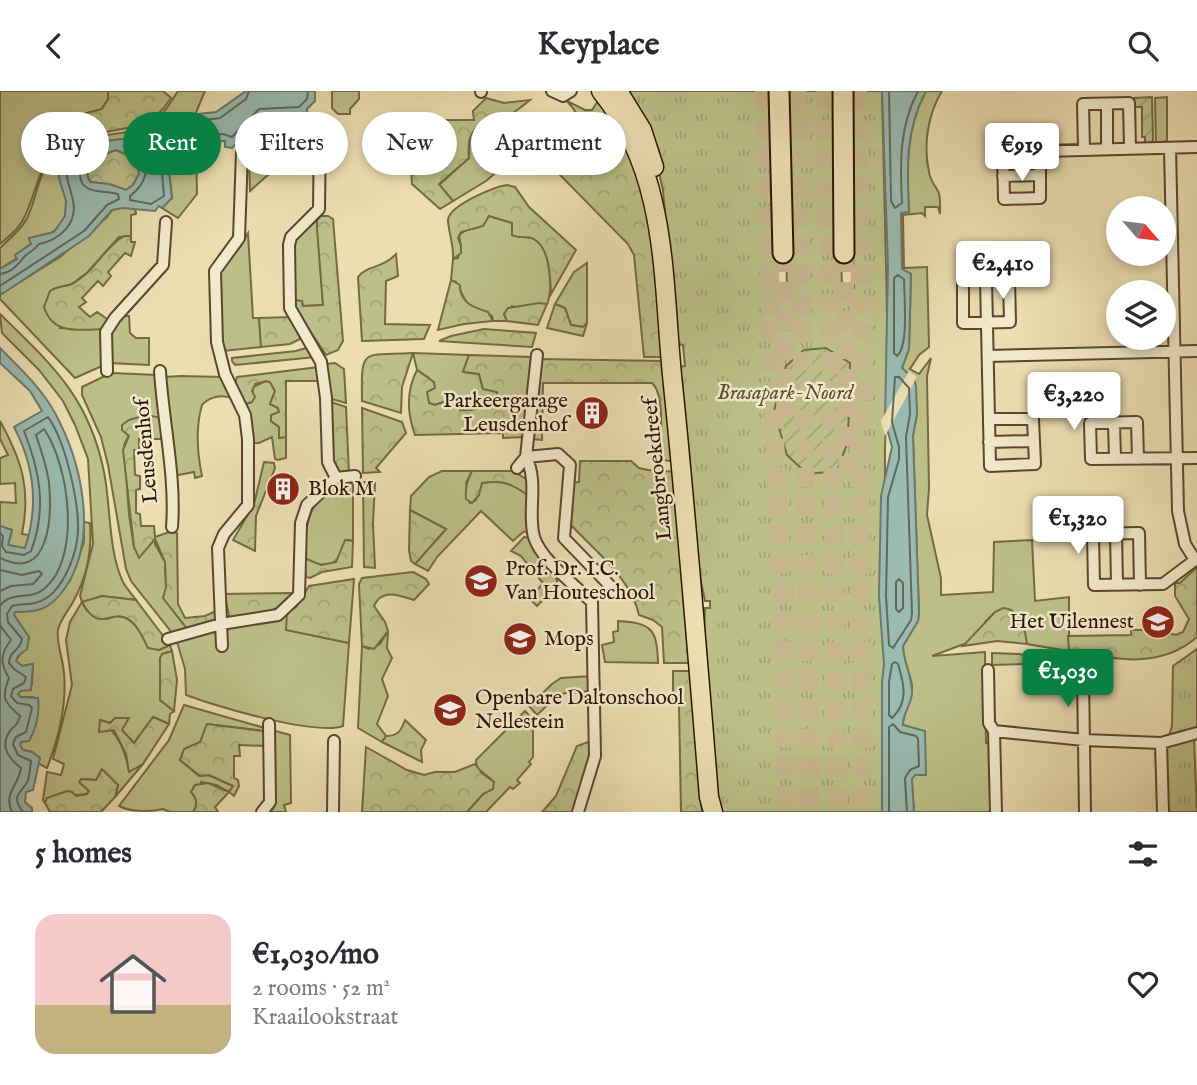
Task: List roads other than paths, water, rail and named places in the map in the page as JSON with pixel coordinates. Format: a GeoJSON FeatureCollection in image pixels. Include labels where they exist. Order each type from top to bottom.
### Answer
{"type":"FeatureCollection","features":[{"type":"Feature","properties":{"kind":"highway"},"geometry":{"type":"LineString","coordinates":[[779,91],[783,253]]}},
{"type":"Feature","properties":{"kind":"highway"},"geometry":{"type":"LineString","coordinates":[[843,91],[844,253]]}},
{"type":"Feature","properties":{"kind":"main road","name":"Langbroekdreef"},"geometry":{"type":"LineString","coordinates":[[601,91],[626,128],[643,165],[659,219]]}},
{"type":"Feature","properties":{"kind":"main road","name":"Langbroekdreef"},"geometry":{"type":"LineString","coordinates":[[618,91],[642,130],[659,191],[659,219],[709,807]]}},
{"type":"Feature","properties":{"kind":"street"},"geometry":{"type":"LineString","coordinates":[[552,91],[563,96],[571,91]]}},
{"type":"Feature","properties":{"kind":"street"},"geometry":{"type":"LineString","coordinates":[[1084,149],[1083,104],[1129,103],[1130,148]]}},
{"type":"Feature","properties":{"kind":"street"},"geometry":{"type":"LineString","coordinates":[[1107,104],[1107,149]]}},
{"type":"Feature","properties":{"kind":"street"},"geometry":{"type":"LineString","coordinates":[[1040,152],[1041,198],[1004,199],[1003,152],[1197,147]]}},
{"type":"Feature","properties":{"kind":"street"},"geometry":{"type":"LineString","coordinates":[[1140,585],[1139,533],[1093,534],[1094,585],[1140,585],[1169,582],[1195,561],[1185,544],[1178,510],[1170,148]]}},
{"type":"Feature","properties":{"kind":"street"},"geometry":{"type":"LineString","coordinates":[[222,646],[219,548],[224,534],[248,505],[248,439],[245,415],[225,374],[217,342],[215,271],[239,238],[241,175]]}},
{"type":"Feature","properties":{"kind":"street"},"geometry":{"type":"LineString","coordinates":[[319,175],[319,209],[291,237],[289,245],[290,308],[321,362],[326,398],[328,462],[336,478]]}},
{"type":"Feature","properties":{"kind":"street"},"geometry":{"type":"LineString","coordinates":[[1003,176],[1040,175]]}},
{"type":"Feature","properties":{"kind":"street"},"geometry":{"type":"LineString","coordinates":[[107,371],[107,332],[115,318],[163,265],[166,222]]}},
{"type":"Feature","properties":{"kind":"street"},"geometry":{"type":"LineString","coordinates":[[963,279],[1009,279],[1010,322],[987,323],[963,323],[963,279]]}},
{"type":"Feature","properties":{"kind":"street"},"geometry":{"type":"LineString","coordinates":[[986,279],[990,466],[1035,464],[1033,419],[989,419]]}},
{"type":"Feature","properties":{"kind":"street"},"geometry":{"type":"LineString","coordinates":[[988,356],[1197,351]]}},
{"type":"Feature","properties":{"kind":"street"},"geometry":{"type":"LineString","coordinates":[[517,468],[526,457],[537,355]]}},
{"type":"Feature","properties":{"kind":"street","name":"Leusdenhof"},"geometry":{"type":"LineString","coordinates":[[160,371],[167,420],[173,527]]}},
{"type":"Feature","properties":{"kind":"street"},"geometry":{"type":"LineString","coordinates":[[1138,459],[1137,422],[1090,423],[1091,459],[1138,459],[1178,459],[1197,458]]}},
{"type":"Feature","properties":{"kind":"street"},"geometry":{"type":"LineString","coordinates":[[1114,423],[1115,459]]}},
{"type":"Feature","properties":{"kind":"street"},"geometry":{"type":"LineString","coordinates":[[989,442],[1034,441]]}},
{"type":"Feature","properties":{"kind":"street"},"geometry":{"type":"LineString","coordinates":[[526,457],[558,454],[570,465],[564,538],[617,593]]}},
{"type":"Feature","properties":{"kind":"street"},"geometry":{"type":"LineString","coordinates":[[526,457],[532,468],[534,536],[542,553],[592,602],[595,756],[578,812]]}},
{"type":"Feature","properties":{"kind":"street"},"geometry":{"type":"LineString","coordinates":[[168,639],[221,624],[278,615],[299,595],[301,523],[307,505],[336,478],[355,476]]}},
{"type":"Feature","properties":{"kind":"street"},"geometry":{"type":"LineString","coordinates":[[1116,533],[1117,585]]}},
{"type":"Feature","properties":{"kind":"street"},"geometry":{"type":"LineString","coordinates":[[988,670],[989,723],[994,731],[996,812]]}},
{"type":"Feature","properties":{"kind":"street"},"geometry":{"type":"LineString","coordinates":[[1083,677],[1085,812]]}},
{"type":"Feature","properties":{"kind":"street"},"geometry":{"type":"LineString","coordinates":[[262,812],[270,802],[269,724]]}},
{"type":"Feature","properties":{"kind":"street"},"geometry":{"type":"LineString","coordinates":[[994,731],[1084,740],[1161,743],[1197,733]]}},
{"type":"Feature","properties":{"kind":"street"},"geometry":{"type":"LineString","coordinates":[[333,812],[334,741]]}},
{"type":"Feature","properties":{"kind":"street"},"geometry":{"type":"LineString","coordinates":[[1161,743],[1163,812]]}},
{"type":"Feature","properties":{"kind":"water"},"geometry":{"type":"Polygon","coordinates":[[[246,91],[315,91],[315,101],[307,112],[235,112],[235,145],[232,148],[225,147],[225,141],[221,141],[221,112],[216,112],[246,91]]]}},
{"type":"Feature","properties":{"kind":"water"},"geometry":{"type":"Polygon","coordinates":[[[882,91],[926,91],[911,135],[908,165],[909,212],[901,213],[902,269],[911,274],[909,349],[902,368],[914,379],[916,386],[917,414],[913,436],[919,613],[918,621],[903,646],[912,692],[903,725],[925,731],[926,775],[915,775],[912,779],[914,812],[882,812],[884,664],[879,596],[881,496],[892,447],[885,421],[888,266],[882,91]]]}},
{"type":"Feature","properties":{"kind":"water"},"geometry":{"type":"Polygon","coordinates":[[[123,139],[123,153],[116,150],[109,152],[109,140],[123,139]]]}},
{"type":"Feature","properties":{"kind":"water"},"geometry":{"type":"Polygon","coordinates":[[[59,175],[87,175],[90,182],[109,184],[126,190],[133,185],[138,175],[169,175],[172,198],[155,211],[123,208],[112,210],[89,236],[2,294],[0,269],[17,259],[15,255],[31,244],[29,238],[54,232],[65,216],[66,201],[59,175]]]}},
{"type":"Feature","properties":{"kind":"water"},"geometry":{"type":"Polygon","coordinates":[[[0,348],[37,387],[55,413],[73,454],[83,501],[82,547],[65,588],[45,607],[15,612],[14,615],[29,637],[27,649],[16,661],[22,666],[33,664],[31,690],[18,694],[20,697],[38,698],[34,731],[29,741],[21,742],[20,745],[23,750],[40,758],[33,790],[26,792],[25,802],[32,808],[32,812],[0,812],[0,526],[12,530],[8,545],[25,548],[32,517],[33,487],[27,457],[14,427],[42,411],[30,391],[0,363],[0,348]]]}},
{"type":"Feature","properties":{"kind":"tunnel"},"geometry":{"type":"LineString","coordinates":[[764,91],[775,448],[781,568],[785,595],[786,812]]}},
{"type":"Feature","properties":{"kind":"tunnel"},"geometry":{"type":"LineString","coordinates":[[797,91],[808,620],[809,812]]}},
{"type":"Feature","properties":{"kind":"tunnel"},"geometry":{"type":"LineString","coordinates":[[825,91],[837,812]]}},
{"type":"Feature","properties":{"kind":"tunnel"},"geometry":{"type":"LineString","coordinates":[[857,91],[862,391],[862,812]]}},
{"type":"Feature","properties":{"kind":"tunnel"},"geometry":{"type":"LineString","coordinates":[[783,253],[786,416]]}},
{"type":"Feature","properties":{"kind":"tunnel"},"geometry":{"type":"LineString","coordinates":[[844,253],[848,468]]}},
{"type":"Feature","properties":{"kind":"place","name":"Parkeergarage Leusdenhof"},"geometry":{"type":"Point","coordinates":[592,413]}},
{"type":"Feature","properties":{"kind":"place","name":"Blok M"},"geometry":{"type":"Point","coordinates":[283,489]}},
{"type":"Feature","properties":{"kind":"place","name":"Prof. Dr. I.C. Van Houteschool"},"geometry":{"type":"Point","coordinates":[481,581]}},
{"type":"Feature","properties":{"kind":"place","name":"Het Uilennest"},"geometry":{"type":"Point","coordinates":[1158,622]}},
{"type":"Feature","properties":{"kind":"place","name":"Mops"},"geometry":{"type":"Point","coordinates":[520,639]}},
{"type":"Feature","properties":{"kind":"place","name":"Openbare Daltonschool Nellestein"},"geometry":{"type":"Point","coordinates":[450,710]}},
{"type":"Feature","properties":{"kind":"park label","name":"Brasapark-Noord"},"geometry":{"type":"Point","coordinates":[785,393]}}]}
